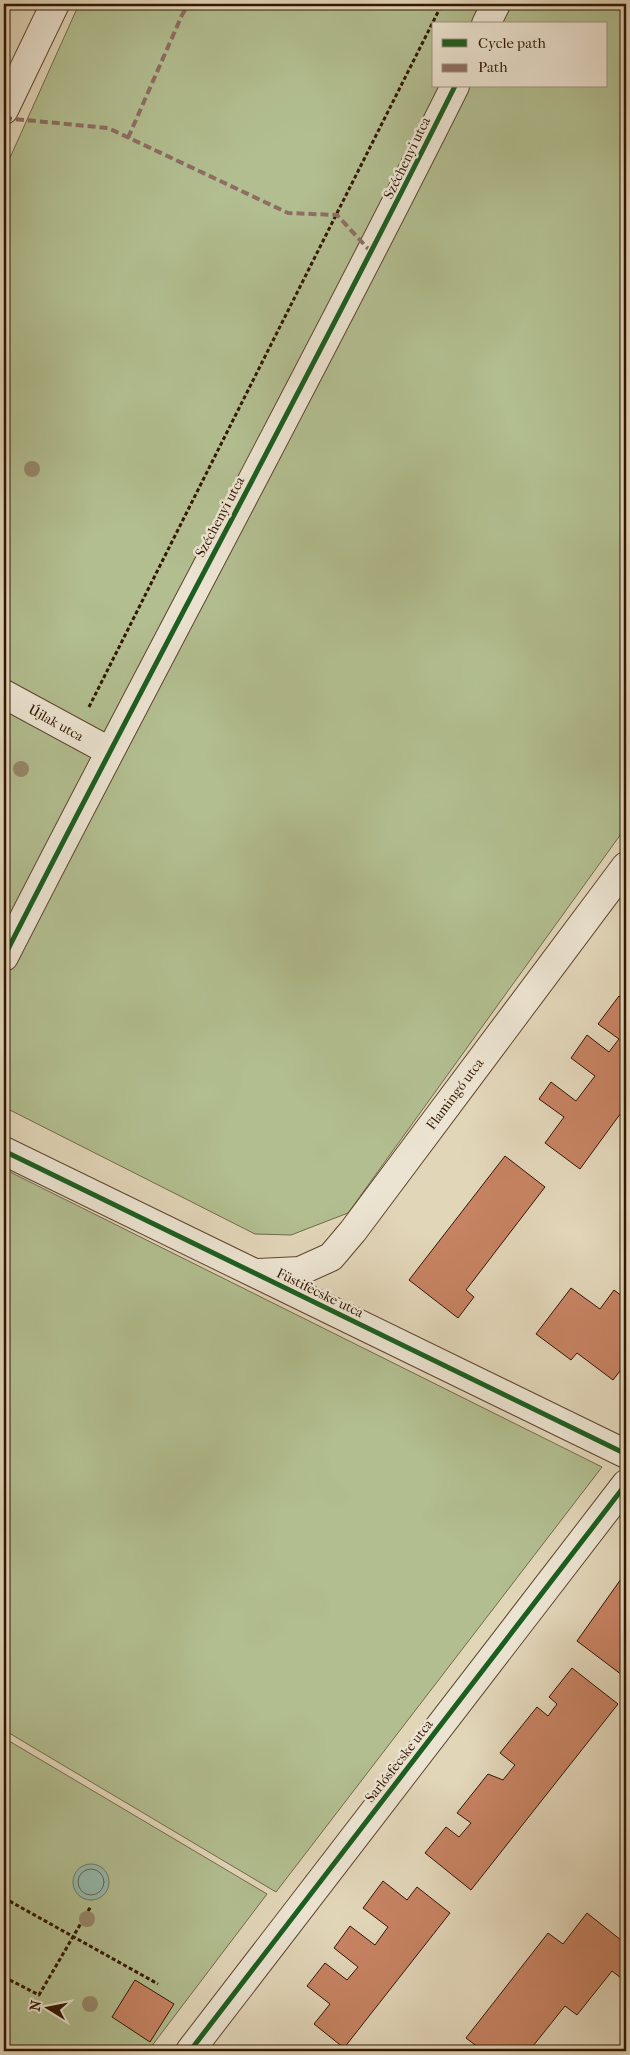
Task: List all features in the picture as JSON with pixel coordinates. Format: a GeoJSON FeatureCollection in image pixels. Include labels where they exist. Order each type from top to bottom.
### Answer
{"type":"FeatureCollection","features":[{"type":"Feature","properties":{"kind":"street"},"geometry":{"type":"LineString","coordinates":[[4,109],[55,4]]}},
{"type":"Feature","properties":{"kind":"street"},"geometry":{"type":"LineString","coordinates":[[487,22],[496,4]]}},
{"type":"Feature","properties":{"kind":"street","name":"Széchenyi utca"},"geometry":{"type":"LineString","coordinates":[[4,958],[109,751],[372,253],[454,88]]}},
{"type":"Feature","properties":{"kind":"street","name":"Újlak utca"},"geometry":{"type":"LineString","coordinates":[[4,694],[109,751]]}},
{"type":"Feature","properties":{"kind":"street","name":"Flamingó utca"},"geometry":{"type":"LineString","coordinates":[[254,1273],[300,1271],[330,1257],[359,1223],[626,866]]}},
{"type":"Feature","properties":{"kind":"street","name":"Füstifecske utca"},"geometry":{"type":"LineString","coordinates":[[4,1151],[626,1454]]}},
{"type":"Feature","properties":{"kind":"street","name":"Sarlósfecske utca"},"geometry":{"type":"LineString","coordinates":[[190,2051],[626,1484]]}},
{"type":"Feature","properties":{"kind":"path"},"geometry":{"type":"LineString","coordinates":[[433,22],[442,4]]}},
{"type":"Feature","properties":{"kind":"path"},"geometry":{"type":"LineString","coordinates":[[76,734],[432,24]]}},
{"type":"Feature","properties":{"kind":"path"},"geometry":{"type":"LineString","coordinates":[[4,1898],[158,1984]]}},
{"type":"Feature","properties":{"kind":"path"},"geometry":{"type":"LineString","coordinates":[[4,1977],[39,1995],[91,1906]]}},
{"type":"Feature","properties":{"kind":"shaded area"},"geometry":{"type":"Polygon","coordinates":[[[79,4],[626,4],[626,827],[348,1213],[291,1235],[255,1234],[4,1107],[4,171],[79,4]]]}},
{"type":"Feature","properties":{"kind":"shaded area"},"geometry":{"type":"Polygon","coordinates":[[[4,1169],[602,1467],[276,1892],[4,1730],[4,1169]]]}},
{"type":"Feature","properties":{"kind":"shaded area"},"geometry":{"type":"Polygon","coordinates":[[[4,1738],[267,1894],[148,2051],[4,2051],[4,1738]]]}},
{"type":"Feature","properties":{"kind":"water"},"geometry":{"type":"Polygon","coordinates":[[[91,1864],[98,1865],[104,1869],[108,1875],[108,1889],[104,1895],[98,1899],[91,1900],[84,1899],[78,1895],[74,1889],[73,1882],[74,1875],[78,1869],[84,1865],[91,1864]]]}},
{"type":"Feature","properties":{"kind":"building"},"geometry":{"type":"Polygon","coordinates":[[[619,996],[626,1001],[626,1106],[580,1169],[545,1143],[564,1117],[539,1099],[551,1082],[576,1101],[595,1076],[571,1058],[587,1035],[609,1052],[619,1039],[598,1024],[619,996]]]}},
{"type":"Feature","properties":{"kind":"building"},"geometry":{"type":"Polygon","coordinates":[[[505,1156],[545,1187],[466,1290],[474,1297],[458,1318],[409,1280],[505,1156]]]}},
{"type":"Feature","properties":{"kind":"building"},"geometry":{"type":"Polygon","coordinates":[[[571,1288],[600,1309],[614,1290],[626,1299],[626,1370],[623,1367],[613,1380],[577,1353],[571,1360],[536,1334],[571,1288]]]}},
{"type":"Feature","properties":{"kind":"building"},"geometry":{"type":"Polygon","coordinates":[[[626,1572],[626,1678],[577,1641],[626,1572]]]}},
{"type":"Feature","properties":{"kind":"building"},"geometry":{"type":"Polygon","coordinates":[[[572,1668],[618,1704],[471,1890],[425,1853],[446,1827],[459,1837],[471,1823],[457,1813],[488,1774],[503,1780],[515,1765],[500,1753],[537,1707],[548,1716],[557,1704],[549,1697],[572,1668]]]}},
{"type":"Feature","properties":{"kind":"building"},"geometry":{"type":"Polygon","coordinates":[[[383,1881],[407,1900],[417,1887],[450,1913],[344,2048],[314,2024],[330,2004],[307,1986],[325,1963],[347,1980],[358,1967],[334,1948],[350,1926],[375,1945],[388,1927],[363,1908],[383,1881]]]}},
{"type":"Feature","properties":{"kind":"building"},"geometry":{"type":"Polygon","coordinates":[[[587,1913],[626,1944],[626,1982],[612,1971],[577,2015],[565,2006],[529,2051],[483,2051],[466,2038],[548,1933],[563,1944],[587,1913]]]}},
{"type":"Feature","properties":{"kind":"building"},"geometry":{"type":"Polygon","coordinates":[[[135,1980],[174,2004],[150,2042],[112,2017],[135,1980]]]}},
{"type":"Feature","properties":{"kind":"marked path"},"geometry":{"type":"LineString","coordinates":[[128,138],[182,15],[189,4]]}},
{"type":"Feature","properties":{"kind":"marked path"},"geometry":{"type":"LineString","coordinates":[[4,118],[108,128],[288,213],[337,215],[372,253]]}},
{"type":"Feature","properties":{"kind":"cycle path"},"geometry":{"type":"LineString","coordinates":[[4,957],[344,305],[454,88]]}},
{"type":"Feature","properties":{"kind":"cycle path"},"geometry":{"type":"LineString","coordinates":[[4,1151],[626,1454]]}},
{"type":"Feature","properties":{"kind":"cycle path"},"geometry":{"type":"LineString","coordinates":[[190,2051],[626,1484]]}}]}
